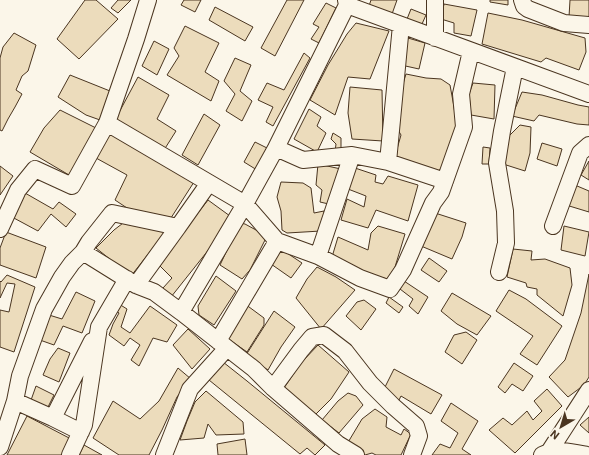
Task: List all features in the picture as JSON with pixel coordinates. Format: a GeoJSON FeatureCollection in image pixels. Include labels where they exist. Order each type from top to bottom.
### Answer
{"type":"FeatureCollection","features":[{"type":"Feature","properties":{"kind":"street"},"geometry":{"type":"LineString","coordinates":[[0,229],[18,190],[35,169],[72,186],[106,123],[136,39],[148,0]]}},
{"type":"Feature","properties":{"kind":"street"},"geometry":{"type":"LineString","coordinates":[[435,0],[435,38]]}},
{"type":"Feature","properties":{"kind":"street"},"geometry":{"type":"LineString","coordinates":[[522,0],[524,6],[564,23],[589,25]]}},
{"type":"Feature","properties":{"kind":"street"},"geometry":{"type":"LineString","coordinates":[[181,312],[245,204],[276,148],[347,2],[435,38],[589,94]]}},
{"type":"Feature","properties":{"kind":"street"},"geometry":{"type":"LineString","coordinates":[[388,162],[401,25]]}},
{"type":"Feature","properties":{"kind":"street"},"geometry":{"type":"LineString","coordinates":[[106,123],[245,204],[277,241],[318,256],[360,278],[390,289],[403,270],[433,204],[441,192],[464,127],[461,94],[471,51]]}},
{"type":"Feature","properties":{"kind":"street"},"geometry":{"type":"LineString","coordinates":[[500,272],[506,243],[505,211],[497,163],[515,67]]}},
{"type":"Feature","properties":{"kind":"street"},"geometry":{"type":"LineString","coordinates":[[553,226],[580,153],[589,145]]}},
{"type":"Feature","properties":{"kind":"street"},"geometry":{"type":"LineString","coordinates":[[276,148],[304,160],[352,155],[388,162],[445,182]]}},
{"type":"Feature","properties":{"kind":"street"},"geometry":{"type":"LineString","coordinates":[[318,256],[352,155]]}},
{"type":"Feature","properties":{"kind":"street"},"geometry":{"type":"LineString","coordinates":[[53,418],[99,327],[132,282],[178,227],[209,183]]}},
{"type":"Feature","properties":{"kind":"street"},"geometry":{"type":"LineString","coordinates":[[0,447],[15,401],[20,376],[44,309],[62,277],[112,213],[178,227]]}},
{"type":"Feature","properties":{"kind":"street"},"geometry":{"type":"LineString","coordinates":[[164,455],[190,389],[222,345],[277,241]]}},
{"type":"Feature","properties":{"kind":"street"},"geometry":{"type":"LineString","coordinates":[[83,252],[132,282],[154,292],[181,312],[254,369],[336,450],[356,455]]}},
{"type":"Feature","properties":{"kind":"street"},"geometry":{"type":"LineString","coordinates":[[70,455],[84,425],[99,327]]}},
{"type":"Feature","properties":{"kind":"street"},"geometry":{"type":"LineString","coordinates":[[273,388],[312,337],[324,335],[345,351],[370,382],[393,406],[416,426],[419,436],[412,455]]}},
{"type":"Feature","properties":{"kind":"street"},"geometry":{"type":"LineString","coordinates":[[546,454],[589,390]]}},
{"type":"Feature","properties":{"kind":"street"},"geometry":{"type":"LineString","coordinates":[[15,401],[81,432]]}},
{"type":"Feature","properties":{"kind":"street"},"geometry":{"type":"LineString","coordinates":[[546,454],[565,451],[587,455]]}},
{"type":"Feature","properties":{"kind":"building"},"geometry":{"type":"Polygon","coordinates":[[[85,0],[96,0],[118,19],[79,59],[57,39],[85,0]]]}},
{"type":"Feature","properties":{"kind":"building"},"geometry":{"type":"Polygon","coordinates":[[[118,0],[131,0],[118,13],[111,8],[118,0]]]}},
{"type":"Feature","properties":{"kind":"building"},"geometry":{"type":"Polygon","coordinates":[[[184,0],[201,0],[195,12],[181,5],[184,0]]]}},
{"type":"Feature","properties":{"kind":"building"},"geometry":{"type":"Polygon","coordinates":[[[287,0],[304,0],[275,56],[261,48],[287,0]]]}},
{"type":"Feature","properties":{"kind":"building"},"geometry":{"type":"Polygon","coordinates":[[[371,0],[397,0],[392,14],[369,6],[371,0]]]}},
{"type":"Feature","properties":{"kind":"building"},"geometry":{"type":"Polygon","coordinates":[[[490,0],[508,0],[508,5],[490,2],[490,0]]]}},
{"type":"Feature","properties":{"kind":"building"},"geometry":{"type":"Polygon","coordinates":[[[570,0],[589,0],[589,18],[569,17],[570,0]]]}},
{"type":"Feature","properties":{"kind":"building"},"geometry":{"type":"Polygon","coordinates":[[[326,3],[336,8],[319,43],[311,39],[319,27],[313,24],[326,3]]]}},
{"type":"Feature","properties":{"kind":"building"},"geometry":{"type":"Polygon","coordinates":[[[444,4],[477,10],[471,36],[454,33],[454,23],[441,19],[444,4]]]}},
{"type":"Feature","properties":{"kind":"building"},"geometry":{"type":"Polygon","coordinates":[[[215,7],[253,27],[245,41],[209,20],[215,7]]]}},
{"type":"Feature","properties":{"kind":"building"},"geometry":{"type":"Polygon","coordinates":[[[411,9],[426,15],[422,24],[407,19],[411,9]]]}},
{"type":"Feature","properties":{"kind":"building"},"geometry":{"type":"Polygon","coordinates":[[[488,13],[522,20],[585,38],[586,52],[579,70],[546,58],[541,62],[482,44],[488,13]]]}},
{"type":"Feature","properties":{"kind":"building"},"geometry":{"type":"Polygon","coordinates":[[[356,23],[389,31],[370,79],[348,77],[335,115],[310,100],[328,65],[347,34],[356,23]]]}},
{"type":"Feature","properties":{"kind":"building"},"geometry":{"type":"Polygon","coordinates":[[[185,26],[219,43],[205,72],[219,81],[211,101],[167,75],[179,56],[174,48],[185,26]]]}},
{"type":"Feature","properties":{"kind":"building"},"geometry":{"type":"Polygon","coordinates":[[[14,33],[36,45],[28,71],[22,76],[16,90],[22,94],[2,131],[0,130],[0,58],[3,47],[14,33]]]}},
{"type":"Feature","properties":{"kind":"building"},"geometry":{"type":"Polygon","coordinates":[[[408,38],[425,43],[419,69],[401,65],[408,38]]]}},
{"type":"Feature","properties":{"kind":"building"},"geometry":{"type":"Polygon","coordinates":[[[154,41],[169,49],[157,75],[142,66],[154,41]]]}},
{"type":"Feature","properties":{"kind":"building"},"geometry":{"type":"Polygon","coordinates":[[[304,53],[310,58],[273,126],[266,122],[273,107],[258,100],[267,83],[284,90],[304,53]]]}},
{"type":"Feature","properties":{"kind":"building"},"geometry":{"type":"Polygon","coordinates":[[[235,58],[251,65],[240,91],[252,101],[242,121],[226,111],[235,94],[224,81],[235,58]]]}},
{"type":"Feature","properties":{"kind":"building"},"geometry":{"type":"Polygon","coordinates":[[[406,74],[441,79],[450,85],[457,129],[442,173],[395,156],[401,135],[397,128],[402,87],[406,74]]]}},
{"type":"Feature","properties":{"kind":"building"},"geometry":{"type":"Polygon","coordinates":[[[70,75],[110,91],[100,120],[86,115],[58,97],[70,75]]]}},
{"type":"Feature","properties":{"kind":"building"},"geometry":{"type":"Polygon","coordinates":[[[138,77],[169,95],[157,119],[176,131],[164,150],[115,120],[138,77]]]}},
{"type":"Feature","properties":{"kind":"building"},"geometry":{"type":"Polygon","coordinates":[[[473,83],[495,85],[494,119],[471,115],[469,94],[473,83]]]}},
{"type":"Feature","properties":{"kind":"building"},"geometry":{"type":"Polygon","coordinates":[[[350,87],[382,90],[383,141],[352,139],[348,113],[350,87]]]}},
{"type":"Feature","properties":{"kind":"building"},"geometry":{"type":"Polygon","coordinates":[[[522,92],[542,95],[589,107],[589,125],[577,124],[539,115],[534,121],[512,116],[522,92]]]}},
{"type":"Feature","properties":{"kind":"building"},"geometry":{"type":"Polygon","coordinates":[[[309,109],[321,117],[317,126],[326,133],[317,152],[294,139],[309,109]]]}},
{"type":"Feature","properties":{"kind":"building"},"geometry":{"type":"Polygon","coordinates":[[[60,110],[96,128],[69,175],[30,152],[44,128],[60,110]]]}},
{"type":"Feature","properties":{"kind":"building"},"geometry":{"type":"Polygon","coordinates":[[[204,114],[220,125],[198,165],[182,155],[204,114]]]}},
{"type":"Feature","properties":{"kind":"building"},"geometry":{"type":"Polygon","coordinates":[[[520,125],[531,127],[530,153],[525,171],[503,164],[509,136],[520,125]]]}},
{"type":"Feature","properties":{"kind":"building"},"geometry":{"type":"Polygon","coordinates":[[[109,133],[194,182],[169,221],[133,212],[115,200],[127,175],[96,158],[109,133]]]}},
{"type":"Feature","properties":{"kind":"building"},"geometry":{"type":"Polygon","coordinates":[[[333,133],[341,138],[341,151],[335,152],[336,144],[331,139],[333,133]]]}},
{"type":"Feature","properties":{"kind":"building"},"geometry":{"type":"Polygon","coordinates":[[[255,142],[269,149],[257,170],[244,162],[255,142]]]}},
{"type":"Feature","properties":{"kind":"building"},"geometry":{"type":"Polygon","coordinates":[[[542,143],[562,149],[557,166],[537,159],[542,143]]]}},
{"type":"Feature","properties":{"kind":"building"},"geometry":{"type":"Polygon","coordinates":[[[483,147],[490,148],[489,164],[482,164],[483,147]]]}},
{"type":"Feature","properties":{"kind":"building"},"geometry":{"type":"Polygon","coordinates":[[[589,161],[589,180],[581,175],[589,161]]]}},
{"type":"Feature","properties":{"kind":"building"},"geometry":{"type":"Polygon","coordinates":[[[318,164],[341,169],[333,205],[320,202],[322,190],[316,185],[318,164]]]}},
{"type":"Feature","properties":{"kind":"building"},"geometry":{"type":"Polygon","coordinates":[[[0,166],[13,176],[0,195],[0,166]]]}},
{"type":"Feature","properties":{"kind":"building"},"geometry":{"type":"Polygon","coordinates":[[[355,168],[376,175],[375,182],[383,184],[388,176],[418,185],[408,221],[376,210],[368,228],[341,220],[347,199],[364,207],[366,196],[348,189],[355,168]]]}},
{"type":"Feature","properties":{"kind":"building"},"geometry":{"type":"Polygon","coordinates":[[[281,182],[303,183],[311,188],[314,213],[324,211],[325,223],[321,231],[287,233],[282,230],[281,211],[277,197],[281,182]]]}},
{"type":"Feature","properties":{"kind":"building"},"geometry":{"type":"Polygon","coordinates":[[[570,183],[589,191],[589,212],[566,205],[570,183]]]}},
{"type":"Feature","properties":{"kind":"building"},"geometry":{"type":"Polygon","coordinates":[[[25,193],[53,209],[59,202],[76,214],[66,227],[51,214],[38,231],[12,217],[25,193]]]}},
{"type":"Feature","properties":{"kind":"building"},"geometry":{"type":"Polygon","coordinates":[[[208,200],[230,216],[210,248],[171,297],[163,288],[172,278],[158,264],[208,200]]]}},
{"type":"Feature","properties":{"kind":"building"},"geometry":{"type":"Polygon","coordinates":[[[432,212],[466,223],[462,237],[452,259],[421,246],[432,212]]]}},
{"type":"Feature","properties":{"kind":"building"},"geometry":{"type":"Polygon","coordinates":[[[127,220],[167,230],[131,276],[96,248],[114,230],[127,220]]]}},
{"type":"Feature","properties":{"kind":"building"},"geometry":{"type":"Polygon","coordinates":[[[240,223],[245,224],[267,236],[250,270],[242,279],[220,265],[240,223]]]}},
{"type":"Feature","properties":{"kind":"building"},"geometry":{"type":"Polygon","coordinates":[[[378,226],[405,234],[395,267],[388,279],[369,275],[332,257],[338,237],[368,250],[371,233],[378,226]]]}},
{"type":"Feature","properties":{"kind":"building"},"geometry":{"type":"Polygon","coordinates":[[[564,226],[589,232],[585,256],[561,250],[564,226]]]}},
{"type":"Feature","properties":{"kind":"building"},"geometry":{"type":"Polygon","coordinates":[[[6,232],[46,247],[36,278],[0,265],[0,248],[6,232]]]}},
{"type":"Feature","properties":{"kind":"building"},"geometry":{"type":"Polygon","coordinates":[[[281,249],[302,263],[291,278],[271,264],[281,249]]]}},
{"type":"Feature","properties":{"kind":"building"},"geometry":{"type":"Polygon","coordinates":[[[513,249],[532,251],[531,260],[545,259],[570,268],[572,285],[563,316],[537,295],[537,289],[527,287],[526,283],[507,277],[513,249]]]}},
{"type":"Feature","properties":{"kind":"building"},"geometry":{"type":"Polygon","coordinates":[[[429,258],[447,271],[439,282],[421,270],[429,258]]]}},
{"type":"Feature","properties":{"kind":"building"},"geometry":{"type":"Polygon","coordinates":[[[317,267],[336,277],[355,290],[321,329],[296,298],[307,279],[317,267]]]}},
{"type":"Feature","properties":{"kind":"building"},"geometry":{"type":"Polygon","coordinates":[[[589,274],[589,377],[584,385],[568,397],[549,377],[565,360],[581,313],[589,274]]]}},
{"type":"Feature","properties":{"kind":"building"},"geometry":{"type":"Polygon","coordinates":[[[7,275],[35,287],[14,352],[0,347],[0,310],[9,312],[15,284],[7,283],[0,298],[0,281],[1,282],[7,275]]]}},
{"type":"Feature","properties":{"kind":"building"},"geometry":{"type":"Polygon","coordinates":[[[216,276],[236,291],[214,325],[199,315],[198,306],[216,276]]]}},
{"type":"Feature","properties":{"kind":"building"},"geometry":{"type":"Polygon","coordinates":[[[404,281],[428,297],[418,314],[409,306],[413,299],[400,289],[404,281]]]}},
{"type":"Feature","properties":{"kind":"building"},"geometry":{"type":"Polygon","coordinates":[[[509,290],[526,299],[562,326],[537,365],[520,354],[533,336],[496,311],[509,290]]]}},
{"type":"Feature","properties":{"kind":"building"},"geometry":{"type":"Polygon","coordinates":[[[76,292],[95,301],[82,333],[63,326],[54,345],[37,339],[49,315],[62,319],[76,292]]]}},
{"type":"Feature","properties":{"kind":"building"},"geometry":{"type":"Polygon","coordinates":[[[452,293],[491,316],[477,335],[457,324],[441,311],[452,293]]]}},
{"type":"Feature","properties":{"kind":"building"},"geometry":{"type":"Polygon","coordinates":[[[389,297],[403,307],[399,313],[386,303],[389,297]]]}},
{"type":"Feature","properties":{"kind":"building"},"geometry":{"type":"Polygon","coordinates":[[[364,300],[376,309],[361,330],[346,316],[357,302],[364,300]]]}},
{"type":"Feature","properties":{"kind":"building"},"geometry":{"type":"Polygon","coordinates":[[[119,304],[127,309],[121,327],[130,333],[150,306],[177,325],[167,342],[153,338],[139,366],[131,360],[140,345],[130,338],[124,346],[109,335],[119,313],[115,310],[119,304]]]}},
{"type":"Feature","properties":{"kind":"building"},"geometry":{"type":"Polygon","coordinates":[[[245,304],[264,318],[264,325],[247,352],[227,338],[245,304]]]}},
{"type":"Feature","properties":{"kind":"building"},"geometry":{"type":"Polygon","coordinates":[[[274,311],[295,327],[281,347],[268,370],[246,355],[274,311]]]}},
{"type":"Feature","properties":{"kind":"building"},"geometry":{"type":"Polygon","coordinates":[[[188,329],[210,349],[192,369],[173,345],[188,329]]]}},
{"type":"Feature","properties":{"kind":"building"},"geometry":{"type":"Polygon","coordinates":[[[466,332],[477,340],[462,364],[445,352],[454,335],[466,332]]]}},
{"type":"Feature","properties":{"kind":"building"},"geometry":{"type":"Polygon","coordinates":[[[318,345],[349,372],[331,399],[313,417],[284,388],[301,363],[318,345]]]}},
{"type":"Feature","properties":{"kind":"building"},"geometry":{"type":"Polygon","coordinates":[[[58,348],[70,353],[59,382],[43,375],[50,359],[58,348]]]}},
{"type":"Feature","properties":{"kind":"building"},"geometry":{"type":"Polygon","coordinates":[[[223,362],[325,445],[315,455],[307,448],[300,454],[209,380],[223,362]]]}},
{"type":"Feature","properties":{"kind":"building"},"geometry":{"type":"Polygon","coordinates":[[[514,363],[533,376],[523,391],[512,384],[505,393],[498,387],[514,363]]]}},
{"type":"Feature","properties":{"kind":"building"},"geometry":{"type":"Polygon","coordinates":[[[178,368],[191,379],[177,397],[149,455],[119,455],[93,438],[113,401],[140,419],[159,401],[178,368]]]}},
{"type":"Feature","properties":{"kind":"building"},"geometry":{"type":"Polygon","coordinates":[[[394,369],[442,395],[431,414],[401,396],[398,402],[382,393],[394,369]]]}},
{"type":"Feature","properties":{"kind":"building"},"geometry":{"type":"Polygon","coordinates":[[[36,386],[54,395],[46,411],[30,403],[36,386]]]}},
{"type":"Feature","properties":{"kind":"building"},"geometry":{"type":"Polygon","coordinates":[[[547,389],[562,406],[515,453],[489,430],[503,418],[512,425],[527,411],[533,420],[542,411],[534,401],[547,389]]]}},
{"type":"Feature","properties":{"kind":"building"},"geometry":{"type":"Polygon","coordinates":[[[206,391],[243,422],[244,434],[216,435],[208,424],[204,438],[180,440],[195,402],[206,391]]]}},
{"type":"Feature","properties":{"kind":"building"},"geometry":{"type":"Polygon","coordinates":[[[348,393],[356,396],[363,405],[339,433],[322,420],[338,401],[348,393]]]}},
{"type":"Feature","properties":{"kind":"building"},"geometry":{"type":"Polygon","coordinates":[[[451,403],[478,421],[462,449],[471,455],[432,455],[440,444],[450,448],[458,433],[441,421],[451,403]]]}},
{"type":"Feature","properties":{"kind":"building"},"geometry":{"type":"Polygon","coordinates":[[[375,409],[387,417],[386,427],[401,435],[404,429],[411,434],[401,455],[376,455],[372,453],[365,455],[347,444],[362,419],[375,409]]]}},
{"type":"Feature","properties":{"kind":"building"},"geometry":{"type":"Polygon","coordinates":[[[27,416],[71,439],[63,455],[7,455],[27,416]]]}},
{"type":"Feature","properties":{"kind":"building"},"geometry":{"type":"Polygon","coordinates":[[[589,417],[589,433],[580,425],[589,417]]]}},
{"type":"Feature","properties":{"kind":"building"},"geometry":{"type":"Polygon","coordinates":[[[245,439],[247,455],[218,455],[217,444],[245,439]]]}},
{"type":"Feature","properties":{"kind":"building"},"geometry":{"type":"Polygon","coordinates":[[[84,445],[102,455],[79,455],[84,445]]]}}]}
